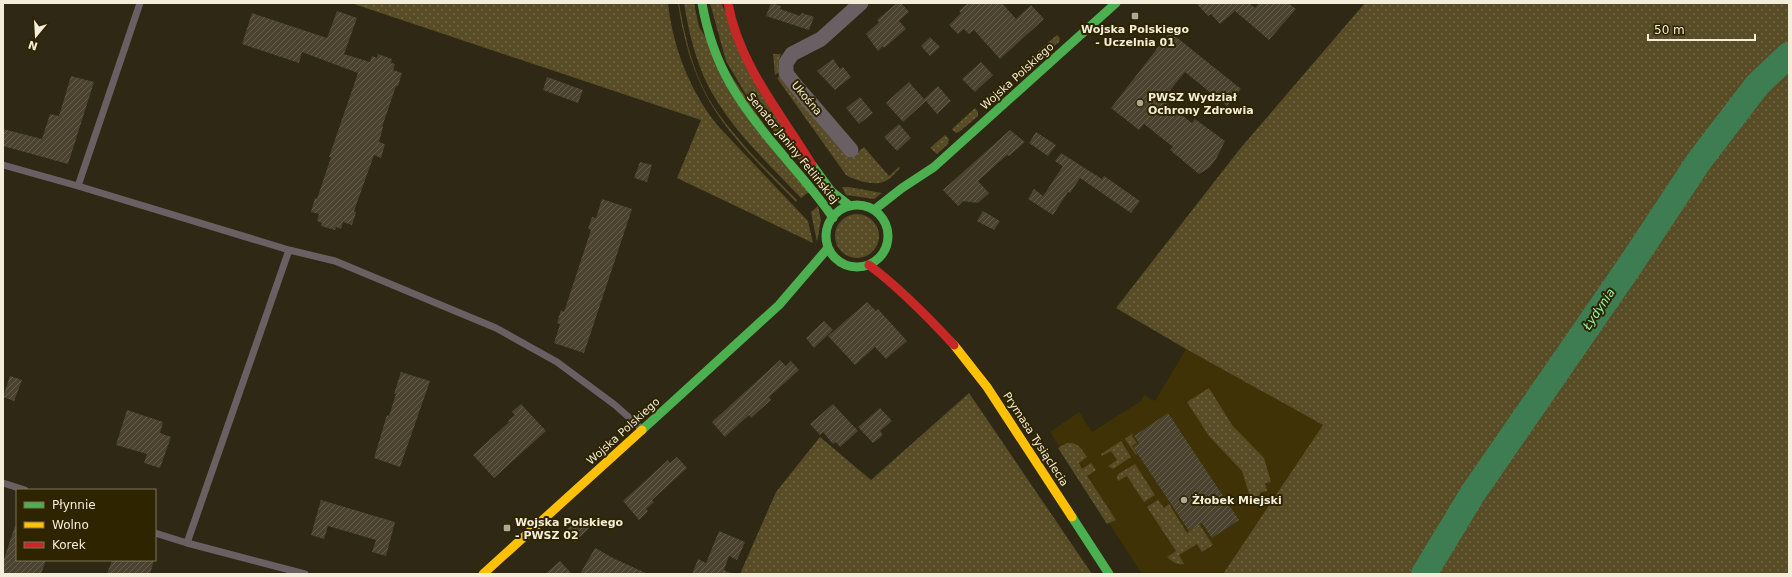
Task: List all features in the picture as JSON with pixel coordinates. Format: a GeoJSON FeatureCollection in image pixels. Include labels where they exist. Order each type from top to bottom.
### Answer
{"type":"FeatureCollection","features":[{"type":"Feature","properties":{"kind":"main road","name":"Senator Janiny Fetlińskiej"},"geometry":{"type":"LineString","coordinates":[[702,3],[710,40],[719,64],[733,92],[748,113],[822,201],[833,218]]}},
{"type":"Feature","properties":{"kind":"main road","name":"Senator Janiny Fetlińskiej"},"geometry":{"type":"LineString","coordinates":[[728,3],[735,34],[745,59],[763,91],[793,133],[831,193],[850,206]]}},
{"type":"Feature","properties":{"kind":"main road","name":"Wojska Polskiego"},"geometry":{"type":"LineString","coordinates":[[874,210],[902,188],[934,167],[1116,3]]}},
{"type":"Feature","properties":{"kind":"main road","name":"Wojska Polskiego"},"geometry":{"type":"LineString","coordinates":[[916,191],[934,167]]}},
{"type":"Feature","properties":{"kind":"main road"},"geometry":{"type":"LineString","coordinates":[[886,248],[879,258],[869,265],[856,267],[838,265],[828,248],[827,234],[829,225],[833,218],[841,210],[850,206],[861,206],[874,210],[885,222],[887,227],[888,238],[886,248],[888,259]]}},
{"type":"Feature","properties":{"kind":"main road"},"geometry":{"type":"LineString","coordinates":[[887,227],[894,214]]}},
{"type":"Feature","properties":{"kind":"main road","name":"Wojska Polskiego"},"geometry":{"type":"LineString","coordinates":[[482,574],[779,306],[828,248]]}},
{"type":"Feature","properties":{"kind":"main road","name":"Prymasa Tysiąclecia"},"geometry":{"type":"LineString","coordinates":[[869,265],[885,277],[934,323],[955,346],[987,387],[1109,574]]}},
{"type":"Feature","properties":{"kind":"main road","name":"Prymasa Tysiąclecia"},"geometry":{"type":"LineString","coordinates":[[904,282],[934,323]]}},
{"type":"Feature","properties":{"kind":"main road","name":"Wojska Polskiego"},"geometry":{"type":"LineString","coordinates":[[779,306],[804,289]]}},
{"type":"Feature","properties":{"kind":"street","name":"Ukośna"},"geometry":{"type":"LineString","coordinates":[[851,150],[786,73],[786,63],[792,54],[821,39],[861,3]]}},
{"type":"Feature","properties":{"kind":"lane"},"geometry":{"type":"LineString","coordinates":[[78,186],[140,3]]}},
{"type":"Feature","properties":{"kind":"lane"},"geometry":{"type":"LineString","coordinates":[[3,165],[78,186],[289,250],[335,261],[496,328],[557,362],[615,405],[643,430]]}},
{"type":"Feature","properties":{"kind":"lane"},"geometry":{"type":"LineString","coordinates":[[187,543],[289,250]]}},
{"type":"Feature","properties":{"kind":"lane"},"geometry":{"type":"LineString","coordinates":[[3,483],[22,489]]}},
{"type":"Feature","properties":{"kind":"lane"},"geometry":{"type":"LineString","coordinates":[[156,533],[305,574]]}},
{"type":"Feature","properties":{"kind":"shaded area"},"geometry":{"type":"Polygon","coordinates":[[[351,3],[668,3],[670,20],[684,68],[691,84],[708,113],[718,126],[808,221],[813,243],[677,178],[701,120],[351,3]]]}},
{"type":"Feature","properties":{"kind":"shaded area"},"geometry":{"type":"Polygon","coordinates":[[[678,3],[691,57],[701,83],[714,107],[723,120],[753,155],[797,200],[796,202],[762,168],[729,131],[711,104],[699,80],[694,68],[683,29],[678,3]]]}},
{"type":"Feature","properties":{"kind":"shaded area"},"geometry":{"type":"Polygon","coordinates":[[[684,3],[694,3],[699,27],[809,192],[801,198],[744,138],[715,98],[699,65],[684,3]]]}},
{"type":"Feature","properties":{"kind":"shaded area"},"geometry":{"type":"Polygon","coordinates":[[[710,3],[721,3],[810,172],[755,110],[726,61],[710,3]]]}},
{"type":"Feature","properties":{"kind":"shaded area"},"geometry":{"type":"Polygon","coordinates":[[[1365,3],[1789,3],[1789,574],[1223,574],[1323,425],[1186,349],[1116,308],[1239,150],[1365,3]]]}},
{"type":"Feature","properties":{"kind":"shaded area"},"geometry":{"type":"Polygon","coordinates":[[[1057,35],[1060,38],[1059,42],[1042,56],[1036,53],[1057,35]]]}},
{"type":"Feature","properties":{"kind":"shaded area"},"geometry":{"type":"Polygon","coordinates":[[[773,54],[781,54],[778,64],[779,72],[775,75],[773,54]]]}},
{"type":"Feature","properties":{"kind":"shaded area"},"geometry":{"type":"Polygon","coordinates":[[[780,76],[789,89],[851,158],[864,147],[889,176],[899,167],[900,168],[888,180],[879,183],[864,182],[846,175],[777,78],[780,76]]]}},
{"type":"Feature","properties":{"kind":"shaded area"},"geometry":{"type":"Polygon","coordinates":[[[1003,83],[1005,86],[1002,93],[990,105],[986,105],[983,101],[1003,83]]]}},
{"type":"Feature","properties":{"kind":"shaded area"},"geometry":{"type":"Polygon","coordinates":[[[975,108],[978,112],[978,116],[956,133],[952,129],[975,108]]]}},
{"type":"Feature","properties":{"kind":"shaded area"},"geometry":{"type":"Polygon","coordinates":[[[945,135],[949,139],[948,144],[937,154],[930,148],[945,135]]]}},
{"type":"Feature","properties":{"kind":"shaded area"},"geometry":{"type":"Polygon","coordinates":[[[842,187],[882,193],[874,199],[846,195],[842,187]]]}},
{"type":"Feature","properties":{"kind":"shaded area"},"geometry":{"type":"Polygon","coordinates":[[[818,206],[821,220],[817,242],[811,212],[818,206]]]}},
{"type":"Feature","properties":{"kind":"shaded area"},"geometry":{"type":"Polygon","coordinates":[[[857,214],[869,218],[875,224],[879,236],[875,248],[869,254],[857,258],[845,254],[839,248],[835,236],[839,224],[845,218],[857,214]]]}},
{"type":"Feature","properties":{"kind":"shaded area","name":"Żłobek Miejski"},"geometry":{"type":"Polygon","coordinates":[[[1186,349],[1324,425],[1223,574],[1142,574],[1050,432],[1079,412],[1092,432],[1141,401],[1144,395],[1155,401],[1186,349]]]}},
{"type":"Feature","properties":{"kind":"shaded area"},"geometry":{"type":"Polygon","coordinates":[[[1209,388],[1232,425],[1264,458],[1271,482],[1265,483],[1267,491],[1260,492],[1261,498],[1251,500],[1242,471],[1209,436],[1187,402],[1209,388]]]}},
{"type":"Feature","properties":{"kind":"shaded area"},"geometry":{"type":"Polygon","coordinates":[[[969,393],[1092,574],[740,574],[776,492],[820,437],[871,480],[969,393]]]}},
{"type":"Feature","properties":{"kind":"shaded area"},"geometry":{"type":"Polygon","coordinates":[[[1133,433],[1132,436],[1137,443],[1132,446],[1137,454],[1136,455],[1125,439],[1133,433]]]}},
{"type":"Feature","properties":{"kind":"shaded area"},"geometry":{"type":"Polygon","coordinates":[[[1121,441],[1131,457],[1113,469],[1108,466],[1117,460],[1111,451],[1102,456],[1101,454],[1121,441]]]}},
{"type":"Feature","properties":{"kind":"shaded area"},"geometry":{"type":"Polygon","coordinates":[[[1067,443],[1077,445],[1087,457],[1079,463],[1082,469],[1091,463],[1096,470],[1087,476],[1116,520],[1107,524],[1058,448],[1067,443]]]}},
{"type":"Feature","properties":{"kind":"shaded area"},"geometry":{"type":"Polygon","coordinates":[[[1135,464],[1155,495],[1144,502],[1127,476],[1118,481],[1117,477],[1118,474],[1135,464]]]}},
{"type":"Feature","properties":{"kind":"shaded area"},"geometry":{"type":"Polygon","coordinates":[[[1158,500],[1164,508],[1169,504],[1187,533],[1199,524],[1213,545],[1202,552],[1197,544],[1179,555],[1184,564],[1177,564],[1169,559],[1167,557],[1176,551],[1147,507],[1158,500]]]}},
{"type":"Feature","properties":{"kind":"building"},"geometry":{"type":"Polygon","coordinates":[[[771,3],[781,6],[780,9],[800,16],[802,13],[814,17],[809,30],[766,16],[771,3]]]}},
{"type":"Feature","properties":{"kind":"building"},"geometry":{"type":"Polygon","coordinates":[[[897,3],[901,3],[909,12],[899,21],[906,29],[884,48],[883,46],[878,51],[866,34],[879,22],[877,20],[897,3]]]}},
{"type":"Feature","properties":{"kind":"building"},"geometry":{"type":"Polygon","coordinates":[[[968,3],[1002,3],[1016,19],[1031,5],[1044,19],[1000,59],[974,30],[969,34],[964,29],[958,34],[949,25],[961,13],[959,11],[968,3]]]}},
{"type":"Feature","properties":{"kind":"building"},"geometry":{"type":"Polygon","coordinates":[[[1196,3],[1249,3],[1255,8],[1259,3],[1288,3],[1296,9],[1269,40],[1235,11],[1220,24],[1211,14],[1208,16],[1196,3]]]}},
{"type":"Feature","properties":{"kind":"building"},"geometry":{"type":"Polygon","coordinates":[[[337,11],[357,18],[344,54],[370,62],[372,56],[377,58],[378,54],[392,59],[391,63],[395,64],[393,70],[402,73],[382,127],[379,142],[385,144],[381,158],[374,155],[354,211],[356,212],[352,225],[343,222],[341,229],[336,227],[335,230],[321,226],[322,223],[317,221],[319,214],[311,212],[315,198],[317,199],[331,157],[329,157],[358,73],[302,52],[299,63],[242,44],[252,13],[327,38],[337,11]]]}},
{"type":"Feature","properties":{"kind":"building","name":"PWSZ Wydział Ochrony Zdrowia"},"geometry":{"type":"Polygon","coordinates":[[[1170,32],[1241,89],[1227,106],[1185,72],[1162,100],[1192,123],[1195,119],[1225,141],[1216,159],[1209,168],[1199,174],[1170,150],[1173,147],[1144,124],[1139,130],[1111,108],[1170,32]]]}},
{"type":"Feature","properties":{"kind":"building"},"geometry":{"type":"Polygon","coordinates":[[[930,37],[940,47],[930,56],[921,46],[930,37]]]}},
{"type":"Feature","properties":{"kind":"building"},"geometry":{"type":"Polygon","coordinates":[[[833,59],[840,69],[843,67],[851,77],[835,90],[817,71],[833,59]]]}},
{"type":"Feature","properties":{"kind":"building"},"geometry":{"type":"Polygon","coordinates":[[[981,62],[993,75],[975,92],[962,79],[981,62]]]}},
{"type":"Feature","properties":{"kind":"building"},"geometry":{"type":"Polygon","coordinates":[[[71,76],[94,82],[68,164],[3,146],[3,129],[42,139],[50,114],[59,116],[71,76]]]}},
{"type":"Feature","properties":{"kind":"building"},"geometry":{"type":"Polygon","coordinates":[[[547,77],[583,90],[578,103],[543,90],[547,77]]]}},
{"type":"Feature","properties":{"kind":"building"},"geometry":{"type":"Polygon","coordinates":[[[909,82],[924,99],[938,86],[951,101],[937,114],[926,101],[903,122],[886,103],[909,82]]]}},
{"type":"Feature","properties":{"kind":"building"},"geometry":{"type":"Polygon","coordinates":[[[860,97],[873,113],[859,124],[846,108],[860,97]]]}},
{"type":"Feature","properties":{"kind":"building"},"geometry":{"type":"Polygon","coordinates":[[[899,124],[911,138],[897,151],[884,137],[899,124]]]}},
{"type":"Feature","properties":{"kind":"building"},"geometry":{"type":"Polygon","coordinates":[[[1010,130],[1025,142],[1009,156],[1007,155],[978,181],[989,193],[978,203],[963,201],[958,206],[943,190],[1010,130]]]}},
{"type":"Feature","properties":{"kind":"building"},"geometry":{"type":"Polygon","coordinates":[[[1036,132],[1056,145],[1048,156],[1029,143],[1036,132]]]}},
{"type":"Feature","properties":{"kind":"building"},"geometry":{"type":"Polygon","coordinates":[[[1061,153],[1102,179],[1104,176],[1140,201],[1131,213],[1080,178],[1070,193],[1068,192],[1053,215],[1028,199],[1034,189],[1043,196],[1063,166],[1055,161],[1061,153]]]}},
{"type":"Feature","properties":{"kind":"building"},"geometry":{"type":"Polygon","coordinates":[[[640,162],[652,165],[647,182],[634,178],[640,162]]]}},
{"type":"Feature","properties":{"kind":"building"},"geometry":{"type":"Polygon","coordinates":[[[602,199],[632,209],[584,353],[554,343],[560,324],[557,323],[561,310],[564,312],[591,230],[588,229],[592,217],[596,218],[602,199]]]}},
{"type":"Feature","properties":{"kind":"building"},"geometry":{"type":"Polygon","coordinates":[[[983,211],[1000,221],[994,230],[977,221],[983,211]]]}},
{"type":"Feature","properties":{"kind":"building"},"geometry":{"type":"Polygon","coordinates":[[[867,302],[876,311],[878,309],[907,341],[886,359],[875,347],[855,365],[828,336],[867,302]]]}},
{"type":"Feature","properties":{"kind":"building"},"geometry":{"type":"Polygon","coordinates":[[[824,321],[833,330],[814,348],[806,338],[824,321]]]}},
{"type":"Feature","properties":{"kind":"building"},"geometry":{"type":"Polygon","coordinates":[[[780,360],[786,366],[791,361],[799,370],[769,397],[771,400],[751,418],[749,415],[725,437],[712,422],[780,360]]]}},
{"type":"Feature","properties":{"kind":"building"},"geometry":{"type":"Polygon","coordinates":[[[401,372],[430,381],[400,467],[374,458],[387,415],[389,416],[396,394],[394,394],[401,372]]]}},
{"type":"Feature","properties":{"kind":"building"},"geometry":{"type":"Polygon","coordinates":[[[10,376],[22,380],[14,401],[3,397],[10,376]]]}},
{"type":"Feature","properties":{"kind":"building"},"geometry":{"type":"Polygon","coordinates":[[[521,404],[546,431],[494,478],[473,455],[509,422],[508,421],[515,415],[512,412],[521,404]]]}},
{"type":"Feature","properties":{"kind":"building"},"geometry":{"type":"Polygon","coordinates":[[[833,404],[858,431],[840,447],[836,442],[833,444],[823,432],[820,435],[810,424],[833,404]]]}},
{"type":"Feature","properties":{"kind":"building"},"geometry":{"type":"Polygon","coordinates":[[[880,408],[892,421],[880,431],[883,435],[873,443],[858,427],[880,408]]]}},
{"type":"Feature","properties":{"kind":"building"},"geometry":{"type":"Polygon","coordinates":[[[127,410],[163,422],[160,433],[171,437],[160,468],[144,463],[147,454],[116,445],[127,410]]]}},
{"type":"Feature","properties":{"kind":"building"},"geometry":{"type":"Polygon","coordinates":[[[1168,413],[1239,520],[1212,538],[1202,523],[1189,531],[1133,447],[1139,443],[1134,436],[1168,413]]]}},
{"type":"Feature","properties":{"kind":"building"},"geometry":{"type":"Polygon","coordinates":[[[677,457],[687,468],[652,500],[654,502],[646,509],[648,511],[639,520],[623,501],[668,460],[670,463],[677,457]]]}},
{"type":"Feature","properties":{"kind":"building"},"geometry":{"type":"Polygon","coordinates":[[[321,500],[395,522],[386,556],[372,552],[376,540],[328,526],[324,539],[311,535],[321,500]]]}},
{"type":"Feature","properties":{"kind":"building"},"geometry":{"type":"Polygon","coordinates":[[[580,518],[589,528],[575,542],[565,531],[580,518]]]}},
{"type":"Feature","properties":{"kind":"building"},"geometry":{"type":"Polygon","coordinates":[[[15,526],[16,561],[46,561],[41,574],[3,574],[3,562],[15,526]]]}},
{"type":"Feature","properties":{"kind":"building"},"geometry":{"type":"Polygon","coordinates":[[[719,531],[745,542],[737,560],[729,556],[724,570],[732,574],[692,574],[698,559],[706,563],[719,531]]]}},
{"type":"Feature","properties":{"kind":"building"},"geometry":{"type":"Polygon","coordinates":[[[595,548],[615,559],[648,574],[580,574],[595,548]]]}},
{"type":"Feature","properties":{"kind":"building"},"geometry":{"type":"Polygon","coordinates":[[[112,561],[154,561],[150,574],[107,574],[112,561]]]}},
{"type":"Feature","properties":{"kind":"building"},"geometry":{"type":"Polygon","coordinates":[[[560,561],[572,574],[545,574],[560,561]]]}},
{"type":"Feature","properties":{"kind":"waterway","name":"Łydynia"},"geometry":{"type":"LineString","coordinates":[[1424,574],[1473,493],[1631,264],[1699,161],[1758,84],[1789,55]]}},
{"type":"Feature","properties":{"kind":"traffic: fast"},"geometry":{"type":"LineString","coordinates":[[702,3],[713,47],[730,84],[753,119],[815,193],[833,218]]}},
{"type":"Feature","properties":{"kind":"traffic: fast"},"geometry":{"type":"LineString","coordinates":[[874,210],[902,188],[934,167],[1116,3]]}},
{"type":"Feature","properties":{"kind":"traffic: fast"},"geometry":{"type":"LineString","coordinates":[[812,165],[831,191],[850,206]]}},
{"type":"Feature","properties":{"kind":"traffic: fast"},"geometry":{"type":"LineString","coordinates":[[857,205],[874,210],[879,214],[883,219],[888,236],[883,253],[879,258],[874,262],[857,267],[840,262],[835,258],[831,253],[826,236],[831,219],[835,214],[840,210],[857,205]]}},
{"type":"Feature","properties":{"kind":"traffic: fast"},"geometry":{"type":"LineString","coordinates":[[642,430],[779,305],[828,248]]}},
{"type":"Feature","properties":{"kind":"traffic: fast"},"geometry":{"type":"LineString","coordinates":[[1072,517],[1109,574]]}},
{"type":"Feature","properties":{"kind":"traffic: slow"},"geometry":{"type":"LineString","coordinates":[[954,345],[987,387],[1072,517]]}},
{"type":"Feature","properties":{"kind":"traffic: slow"},"geometry":{"type":"LineString","coordinates":[[483,574],[642,430]]}},
{"type":"Feature","properties":{"kind":"traffic: jam"},"geometry":{"type":"LineString","coordinates":[[728,3],[733,26],[751,68],[774,107],[812,165]]}},
{"type":"Feature","properties":{"kind":"traffic: jam"},"geometry":{"type":"LineString","coordinates":[[869,265],[903,293],[954,345]]}},
{"type":"Feature","properties":{"kind":"place","name":"Wojska Polskiego - Uczelnia 01"},"geometry":{"type":"Point","coordinates":[1135,16]}},
{"type":"Feature","properties":{"kind":"place","name":"PWSZ Wydział Ochrony Zdrowia"},"geometry":{"type":"Point","coordinates":[1140,103]}},
{"type":"Feature","properties":{"kind":"place","name":"Żłobek Miejski"},"geometry":{"type":"Point","coordinates":[1184,500]}},
{"type":"Feature","properties":{"kind":"place","name":"Wojska Polskiego - PWSZ 02"},"geometry":{"type":"Point","coordinates":[507,528]}}]}
